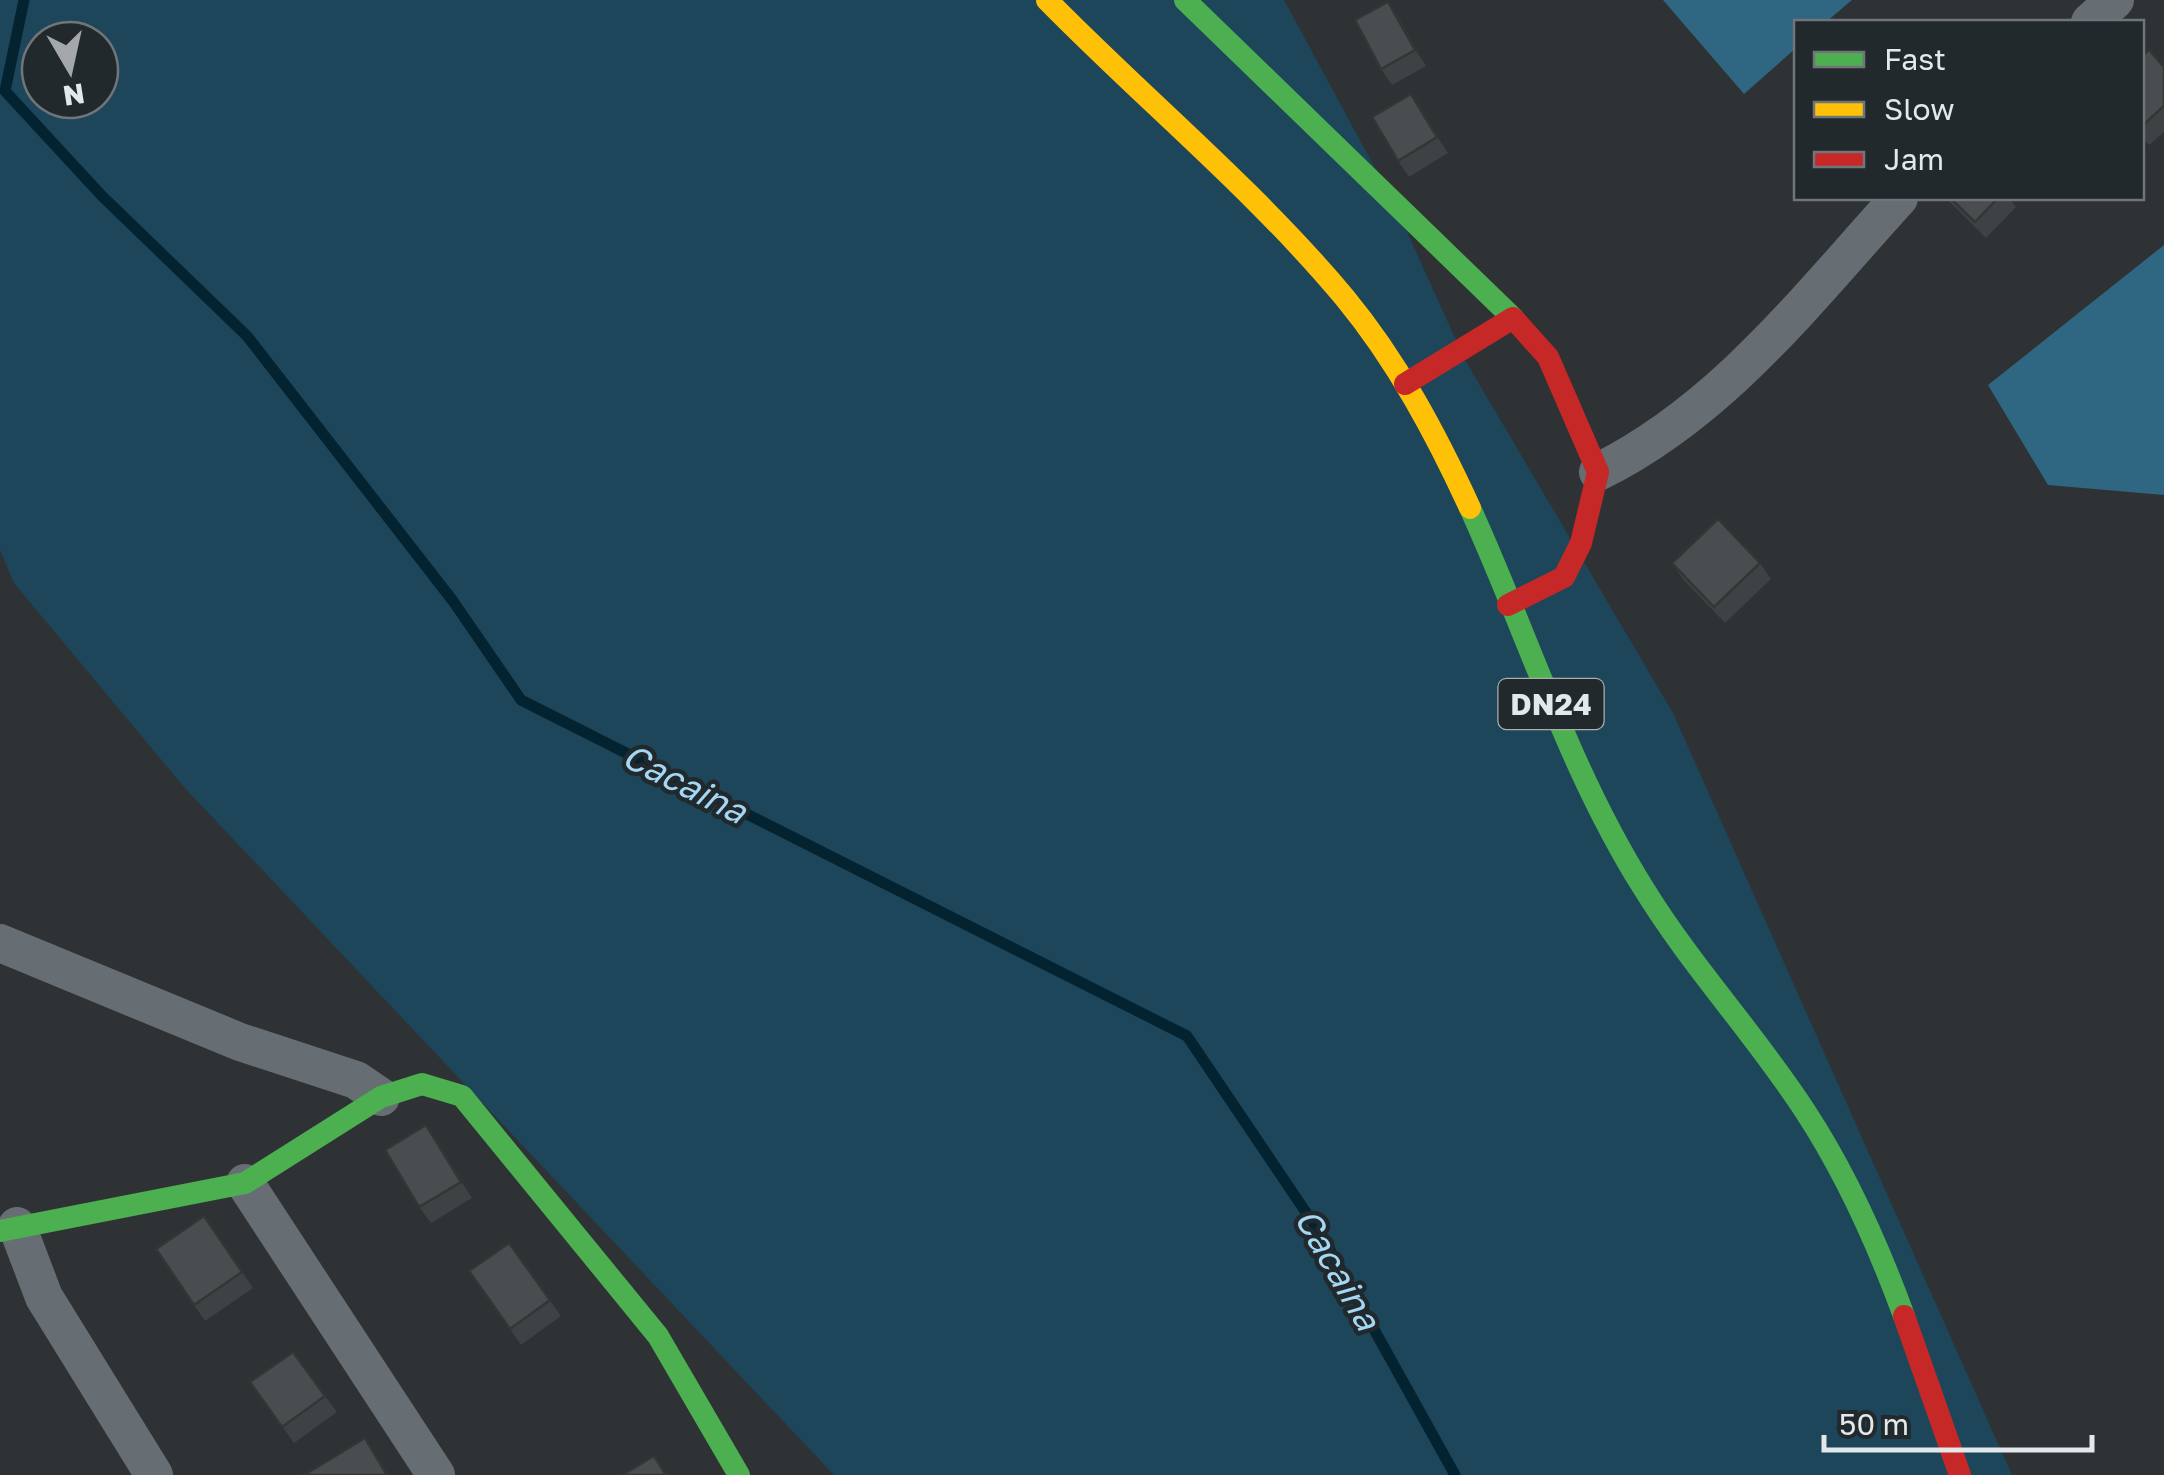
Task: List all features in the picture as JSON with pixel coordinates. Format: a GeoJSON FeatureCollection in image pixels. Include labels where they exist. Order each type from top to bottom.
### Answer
{"type":"FeatureCollection","features":[{"type":"Feature","properties":{"kind":"main road","name":"DN24"},"geometry":{"type":"LineString","coordinates":[[1046,0],[1320,268],[1355,310],[1405,384],[1442,453],[1622,854],[1802,1105],[1847,1182],[1882,1259],[1960,1475]]}},
{"type":"Feature","properties":{"kind":"main road"},"geometry":{"type":"LineString","coordinates":[[1185,0],[1513,318],[1548,357],[1567,392],[1598,472],[1581,543],[1564,577],[1508,605]]}},
{"type":"Feature","properties":{"kind":"main road"},"geometry":{"type":"LineString","coordinates":[[1405,384],[1513,318]]}},
{"type":"Feature","properties":{"kind":"main road"},"geometry":{"type":"LineString","coordinates":[[8,1229],[246,1183],[381,1097],[422,1084],[462,1096],[658,1336],[740,1475]]}},
{"type":"Feature","properties":{"kind":"street"},"geometry":{"type":"LineString","coordinates":[[2092,20],[2115,0]]}},
{"type":"Feature","properties":{"kind":"street"},"geometry":{"type":"LineString","coordinates":[[1598,472],[1646,449],[1746,367],[1896,200]]}},
{"type":"Feature","properties":{"kind":"street"},"geometry":{"type":"LineString","coordinates":[[0,943],[240,1042],[356,1080],[381,1097]]}},
{"type":"Feature","properties":{"kind":"street"},"geometry":{"type":"LineString","coordinates":[[246,1183],[436,1475]]}},
{"type":"Feature","properties":{"kind":"street"},"geometry":{"type":"LineString","coordinates":[[8,1229],[44,1297],[154,1475]]}},
{"type":"Feature","properties":{"kind":"shaded area"},"geometry":{"type":"Polygon","coordinates":[[[0,0],[1284,0],[1394,203],[1465,360],[1673,713],[2012,1475],[834,1475],[184,787],[14,583],[0,550],[0,0]]]}},
{"type":"Feature","properties":{"kind":"shaded area"},"geometry":{"type":"Polygon","coordinates":[[[1663,0],[1852,0],[1828,20],[1794,20],[1794,50],[1744,94],[1663,0]]]}},
{"type":"Feature","properties":{"kind":"shaded area"},"geometry":{"type":"Polygon","coordinates":[[[2164,245],[2164,495],[2048,485],[1988,385],[2164,245]]]}},
{"type":"Feature","properties":{"kind":"building"},"geometry":{"type":"Polygon","coordinates":[[[1388,2],[1415,50],[1381,69],[1355,20],[1388,2]]]}},
{"type":"Feature","properties":{"kind":"building"},"geometry":{"type":"Polygon","coordinates":[[[2149,50],[2164,67],[2164,106],[2144,124],[2144,54],[2149,50]]]}},
{"type":"Feature","properties":{"kind":"building"},"geometry":{"type":"Polygon","coordinates":[[[1411,94],[1437,137],[1398,161],[1372,117],[1411,94]]]}},
{"type":"Feature","properties":{"kind":"building"},"geometry":{"type":"Polygon","coordinates":[[[1952,200],[1996,200],[1975,222],[1952,200]]]}},
{"type":"Feature","properties":{"kind":"building"},"geometry":{"type":"Polygon","coordinates":[[[1718,519],[1760,563],[1714,607],[1672,563],[1718,519]]]}},
{"type":"Feature","properties":{"kind":"building"},"geometry":{"type":"Polygon","coordinates":[[[426,1125],[461,1182],[419,1207],[385,1150],[426,1125]]]}},
{"type":"Feature","properties":{"kind":"building"},"geometry":{"type":"Polygon","coordinates":[[[204,1216],[242,1272],[194,1305],[156,1249],[204,1216]]]}},
{"type":"Feature","properties":{"kind":"building"},"geometry":{"type":"Polygon","coordinates":[[[509,1243],[550,1300],[510,1329],[469,1271],[509,1243]]]}},
{"type":"Feature","properties":{"kind":"building"},"geometry":{"type":"Polygon","coordinates":[[[293,1352],[325,1396],[282,1427],[250,1382],[293,1352]]]}},
{"type":"Feature","properties":{"kind":"building"},"geometry":{"type":"Polygon","coordinates":[[[365,1438],[387,1475],[304,1475],[365,1438]]]}},
{"type":"Feature","properties":{"kind":"building"},"geometry":{"type":"Polygon","coordinates":[[[654,1456],[666,1475],[622,1475],[654,1456]]]}},
{"type":"Feature","properties":{"kind":"waterway","name":"Cacaina"},"geometry":{"type":"LineString","coordinates":[[24,0],[5,91],[102,196],[247,336],[453,601],[521,700],[1187,1036],[1322,1236],[1455,1475]]}},
{"type":"Feature","properties":{"kind":"traffic: fast"},"geometry":{"type":"LineString","coordinates":[[1185,0],[1513,318]]}},
{"type":"Feature","properties":{"kind":"traffic: fast"},"geometry":{"type":"LineString","coordinates":[[1470,508],[1571,750],[1617,844],[1663,918],[1820,1135],[1860,1211],[1904,1316]]}},
{"type":"Feature","properties":{"kind":"traffic: fast"},"geometry":{"type":"LineString","coordinates":[[0,1231],[245,1183],[381,1097],[422,1084],[462,1096],[658,1336],[739,1475]]}},
{"type":"Feature","properties":{"kind":"traffic: slow"},"geometry":{"type":"LineString","coordinates":[[1047,0],[1237,183],[1345,298],[1414,399],[1470,508]]}},
{"type":"Feature","properties":{"kind":"traffic: jam"},"geometry":{"type":"LineString","coordinates":[[1405,384],[1513,318],[1548,357],[1598,472],[1581,543],[1564,577],[1508,605]]}},
{"type":"Feature","properties":{"kind":"traffic: jam"},"geometry":{"type":"LineString","coordinates":[[1904,1316],[1960,1475]]}}]}
